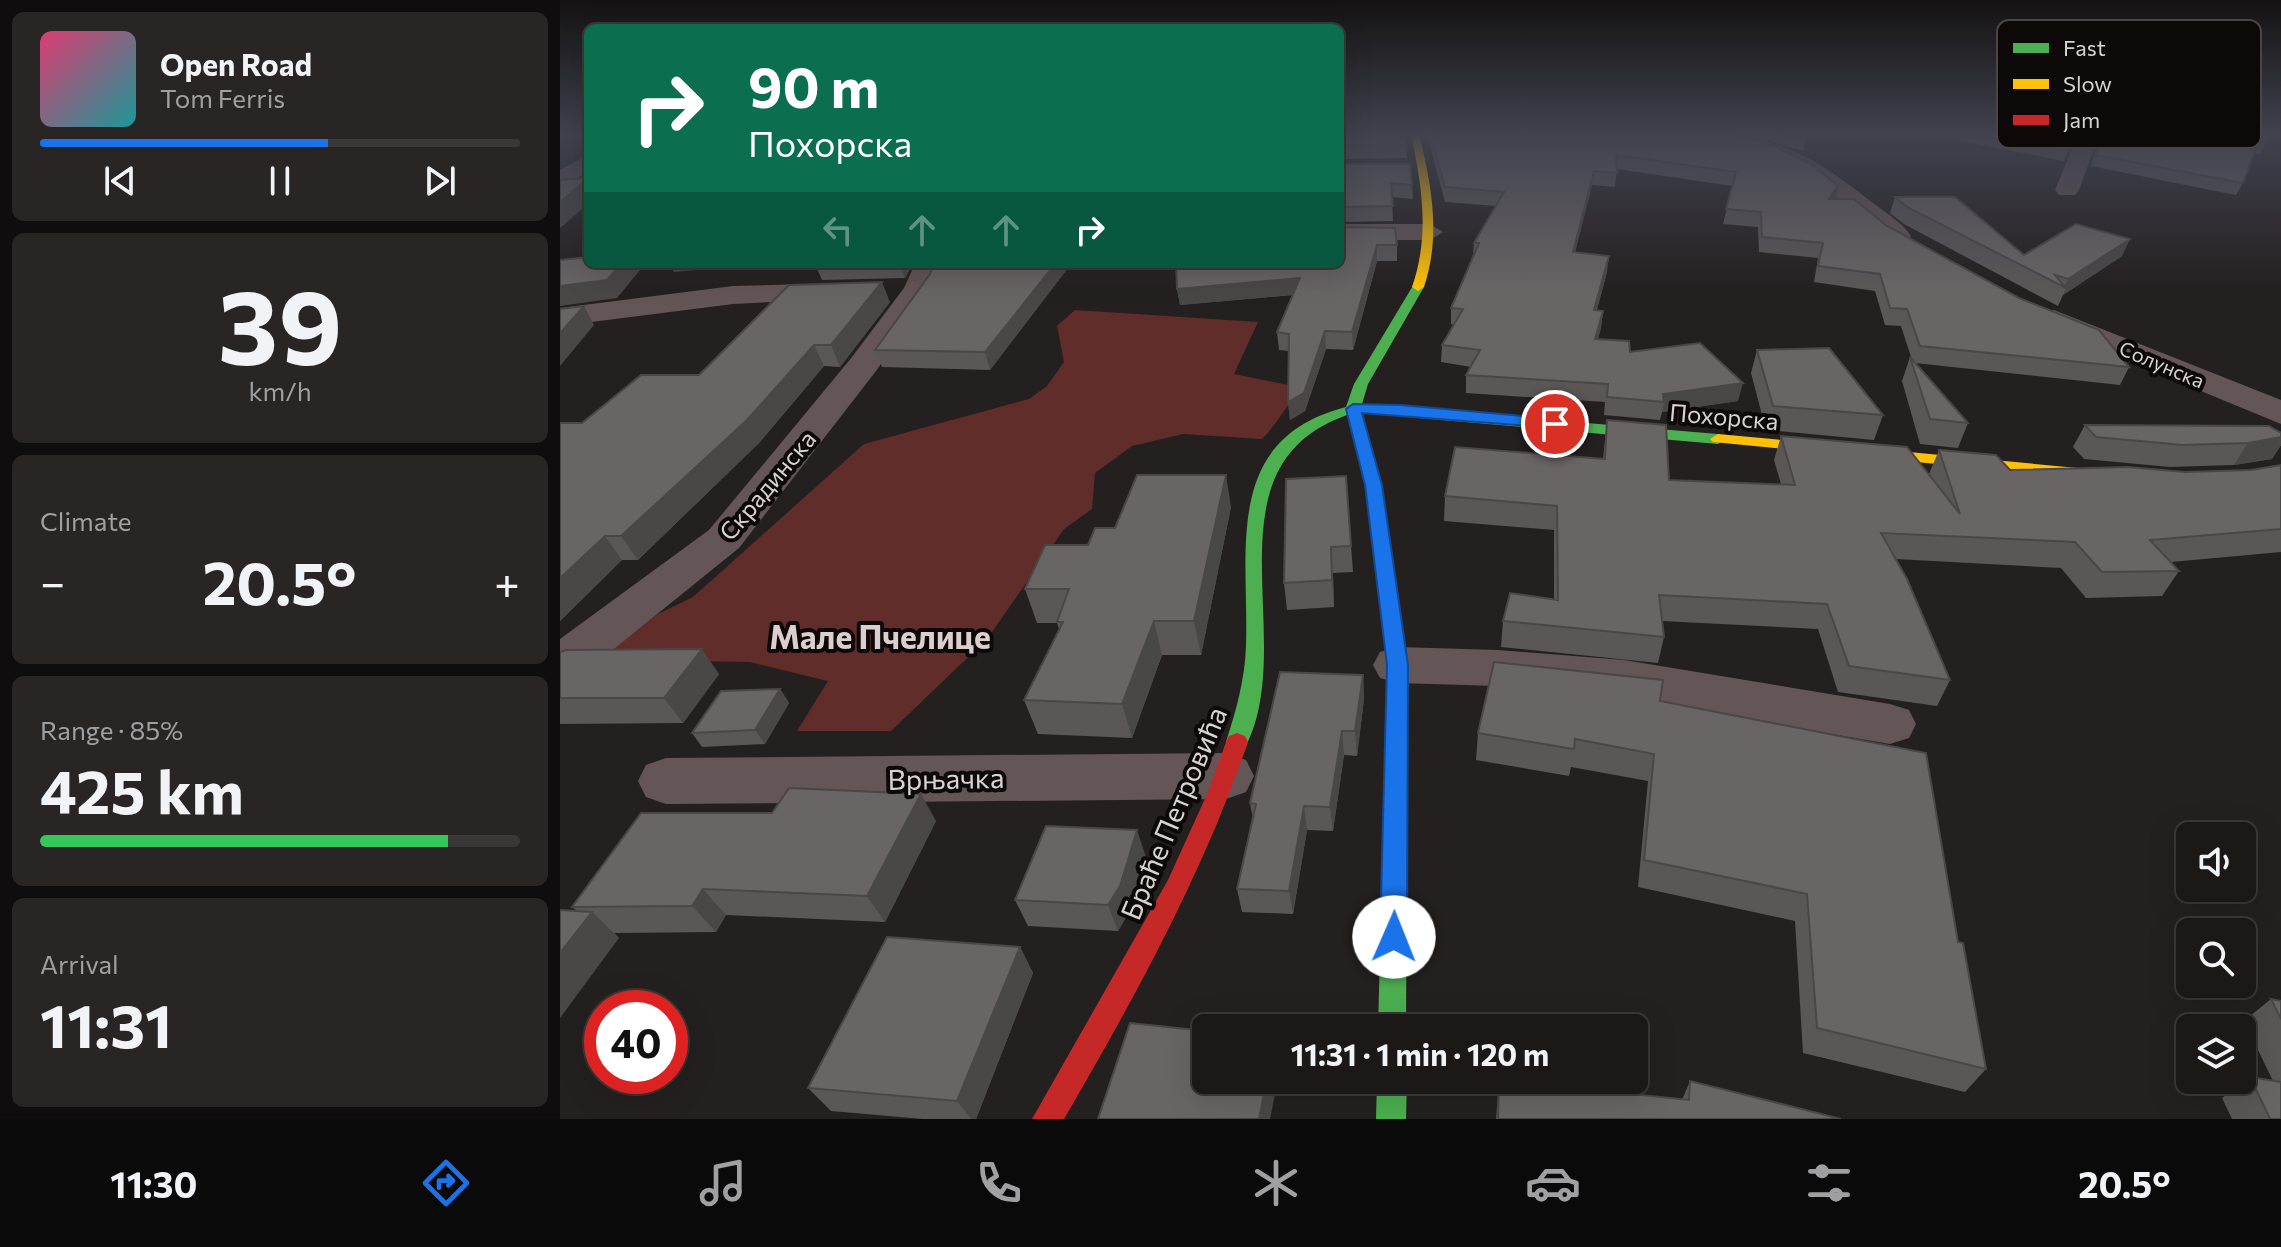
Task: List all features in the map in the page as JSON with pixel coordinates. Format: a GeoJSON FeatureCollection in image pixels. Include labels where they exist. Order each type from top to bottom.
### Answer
{"type":"FeatureCollection","features":[{"type":"Feature","properties":{"kind":"street"},"geometry":{"type":"LineString","coordinates":[[1392,1014],[1398,665],[1373,485],[1353,409],[1361,384],[1414,296],[1424,272],[1430,232],[1430,200],[1427,186]]}},
{"type":"Feature","properties":{"kind":"street"},"geometry":{"type":"LineString","coordinates":[[1836,186],[1877,222],[1919,248]]}},
{"type":"Feature","properties":{"kind":"street"},"geometry":{"type":"LineString","coordinates":[[2067,190],[2068,186]]}},
{"type":"Feature","properties":{"kind":"street"},"geometry":{"type":"LineString","coordinates":[[1344,232],[1430,232]]}},
{"type":"Feature","properties":{"kind":"street"},"geometry":{"type":"LineString","coordinates":[[560,317],[733,295],[902,283]]}},
{"type":"Feature","properties":{"kind":"street","name":"Скрадинска"},"geometry":{"type":"LineString","coordinates":[[560,665],[724,539],[855,377],[902,283]]}},
{"type":"Feature","properties":{"kind":"street","name":"Солунска"},"geometry":{"type":"LineString","coordinates":[[2024,306],[2281,413]]}},
{"type":"Feature","properties":{"kind":"street","name":"Похорска"},"geometry":{"type":"LineString","coordinates":[[1353,409],[1401,409],[2123,478]]}},
{"type":"Feature","properties":{"kind":"street","name":"Браће Петровића"},"geometry":{"type":"LineString","coordinates":[[1047,1119],[1170,901],[1226,776],[1252,688],[1258,644],[1255,505],[1264,474],[1271,460],[1300,434],[1353,409]]}},
{"type":"Feature","properties":{"kind":"street"},"geometry":{"type":"LineString","coordinates":[[1398,665],[1498,668],[1624,679],[1890,724]]}},
{"type":"Feature","properties":{"kind":"street","name":"Врњачка"},"geometry":{"type":"LineString","coordinates":[[666,781],[1226,776]]}},
{"type":"Feature","properties":{"kind":"street"},"geometry":{"type":"LineString","coordinates":[[1391,1119],[1392,1094]]}},
{"type":"Feature","properties":{"kind":"shaded area"},"geometry":{"type":"Polygon","coordinates":[[[1075,310],[1258,322],[1234,374],[1303,388],[1262,439],[1183,434],[1132,446],[1095,473],[1092,509],[1064,529],[987,639],[891,731],[797,731],[828,681],[750,662],[600,659],[658,614],[693,597],[864,444],[1029,399],[1047,386],[1064,362],[1057,326],[1075,310]]]}},
{"type":"Feature","properties":{"kind":"building"},"geometry":{"type":"Polygon","coordinates":[[[560,186],[578,186],[560,202],[560,186]]]}},
{"type":"Feature","properties":{"kind":"building"},"geometry":{"type":"Polygon","coordinates":[[[1344,186],[1391,186],[1393,206],[1344,207],[1344,186]]]}},
{"type":"Feature","properties":{"kind":"building"},"geometry":{"type":"Polygon","coordinates":[[[1590,186],[1573,252],[1609,256],[1594,310],[1603,311],[1595,339],[1629,341],[1630,352],[1700,343],[1743,383],[1663,394],[1664,402],[1607,397],[1608,384],[1466,375],[1480,350],[1442,345],[1463,309],[1451,308],[1479,243],[1474,243],[1504,192],[1445,187],[1590,186]]]}},
{"type":"Feature","properties":{"kind":"building"},"geometry":{"type":"Polygon","coordinates":[[[1732,186],[1838,186],[1829,199],[1854,199],[1887,226],[2019,298],[2099,330],[2129,367],[1920,346],[1907,309],[1890,308],[1880,274],[1818,266],[1823,243],[1762,237],[1761,212],[1726,209],[1732,186]]]}},
{"type":"Feature","properties":{"kind":"building"},"geometry":{"type":"Polygon","coordinates":[[[1895,197],[1955,197],[2024,255],[2076,224],[2130,239],[2068,279],[2055,275],[2066,288],[1909,208],[1895,197]]]}},
{"type":"Feature","properties":{"kind":"building"},"geometry":{"type":"Polygon","coordinates":[[[1344,227],[1395,228],[1397,245],[1377,245],[1352,332],[1325,331],[1304,393],[1288,402],[1289,334],[1277,332],[1300,278],[1177,289],[1176,268],[1344,268],[1344,227]]]}},
{"type":"Feature","properties":{"kind":"building"},"geometry":{"type":"Polygon","coordinates":[[[584,257],[584,268],[618,268],[607,280],[560,286],[560,260],[584,257]]]}},
{"type":"Feature","properties":{"kind":"building"},"geometry":{"type":"Polygon","coordinates":[[[932,268],[1052,268],[985,352],[875,350],[932,268]]]}},
{"type":"Feature","properties":{"kind":"building"},"geometry":{"type":"Polygon","coordinates":[[[882,282],[831,345],[814,345],[747,420],[621,536],[605,536],[560,578],[560,423],[582,423],[641,375],[699,375],[789,285],[882,282]]]}},
{"type":"Feature","properties":{"kind":"building"},"geometry":{"type":"Polygon","coordinates":[[[584,306],[560,333],[560,309],[584,306]]]}},
{"type":"Feature","properties":{"kind":"building"},"geometry":{"type":"Polygon","coordinates":[[[1829,348],[1883,415],[1773,406],[1757,350],[1829,348]]]}},
{"type":"Feature","properties":{"kind":"building"},"geometry":{"type":"Polygon","coordinates":[[[1910,357],[1968,423],[1930,419],[1910,357]]]}},
{"type":"Feature","properties":{"kind":"building"},"geometry":{"type":"Polygon","coordinates":[[[1607,420],[1666,425],[1669,480],[1795,485],[1781,436],[1907,447],[1960,514],[1939,450],[1996,455],[2010,470],[2128,467],[2185,472],[2251,470],[2281,465],[2281,529],[2150,540],[2179,571],[2102,572],[2075,542],[1881,533],[1907,579],[1950,680],[1849,666],[1827,604],[1659,595],[1664,637],[1503,621],[1510,593],[1558,600],[1557,506],[1445,496],[1455,447],[1605,459],[1607,420]]]}},
{"type":"Feature","properties":{"kind":"building"},"geometry":{"type":"Polygon","coordinates":[[[2085,425],[2269,426],[2281,433],[2281,437],[2248,443],[2183,445],[2096,437],[2085,425]]]}},
{"type":"Feature","properties":{"kind":"building"},"geometry":{"type":"Polygon","coordinates":[[[1137,475],[1226,475],[1194,621],[1154,621],[1122,704],[1024,700],[1063,622],[1057,622],[1069,589],[1025,589],[1045,545],[1088,545],[1095,528],[1115,528],[1137,475]]]}},
{"type":"Feature","properties":{"kind":"building"},"geometry":{"type":"Polygon","coordinates":[[[1346,476],[1351,546],[1331,547],[1332,580],[1284,583],[1286,479],[1346,476]]]}},
{"type":"Feature","properties":{"kind":"building"},"geometry":{"type":"Polygon","coordinates":[[[702,649],[664,698],[560,698],[560,652],[702,649]]]}},
{"type":"Feature","properties":{"kind":"building"},"geometry":{"type":"Polygon","coordinates":[[[1494,662],[1663,680],[1660,701],[1926,753],[1958,942],[1963,943],[1986,1069],[1817,1028],[1807,894],[1644,860],[1654,754],[1575,739],[1574,749],[1478,733],[1494,662]]]}},
{"type":"Feature","properties":{"kind":"building"},"geometry":{"type":"Polygon","coordinates":[[[1280,672],[1363,675],[1355,731],[1342,731],[1330,807],[1304,806],[1289,891],[1237,889],[1256,804],[1250,803],[1280,672]]]}},
{"type":"Feature","properties":{"kind":"building"},"geometry":{"type":"Polygon","coordinates":[[[780,689],[755,730],[692,733],[721,691],[780,689]]]}},
{"type":"Feature","properties":{"kind":"building"},"geometry":{"type":"Polygon","coordinates":[[[789,788],[921,794],[867,896],[703,889],[692,906],[572,907],[641,813],[772,813],[789,788]]]}},
{"type":"Feature","properties":{"kind":"building"},"geometry":{"type":"Polygon","coordinates":[[[1046,826],[1137,830],[1120,886],[1108,905],[1015,900],[1046,826]]]}},
{"type":"Feature","properties":{"kind":"building"},"geometry":{"type":"Polygon","coordinates":[[[560,910],[592,912],[560,953],[560,910]]]}},
{"type":"Feature","properties":{"kind":"building"},"geometry":{"type":"Polygon","coordinates":[[[887,937],[1020,947],[957,1101],[808,1088],[887,937]]]}},
{"type":"Feature","properties":{"kind":"building"},"geometry":{"type":"Polygon","coordinates":[[[2271,999],[2281,1001],[2281,1019],[2271,999]]]}},
{"type":"Feature","properties":{"kind":"building"},"geometry":{"type":"Polygon","coordinates":[[[1130,1023],[1192,1030],[1192,1094],[1264,1094],[1259,1119],[1098,1119],[1130,1023]]]}},
{"type":"Feature","properties":{"kind":"building"},"geometry":{"type":"Polygon","coordinates":[[[2256,1078],[2281,1082],[2281,1119],[2270,1119],[2256,1090],[2256,1078]]]}},
{"type":"Feature","properties":{"kind":"building"},"geometry":{"type":"Polygon","coordinates":[[[1690,1081],[1841,1119],[1498,1119],[1499,1094],[1632,1094],[1689,1100],[1690,1081]]]}},
{"type":"Feature","properties":{"kind":"traffic: fast"},"geometry":{"type":"LineString","coordinates":[[1392,1014],[1398,665],[1373,485],[1353,409],[1361,384],[1418,287]]}},
{"type":"Feature","properties":{"kind":"traffic: fast"},"geometry":{"type":"LineString","coordinates":[[1237,742],[1250,695],[1255,659],[1253,554],[1259,495],[1269,469],[1287,445],[1313,426],[1340,413],[1370,408],[1718,439]]}},
{"type":"Feature","properties":{"kind":"traffic: fast"},"geometry":{"type":"LineString","coordinates":[[1391,1119],[1392,1094]]}},
{"type":"Feature","properties":{"kind":"traffic: slow"},"geometry":{"type":"LineString","coordinates":[[1418,287],[1428,249],[1426,186]]}},
{"type":"Feature","properties":{"kind":"traffic: slow"},"geometry":{"type":"LineString","coordinates":[[1718,439],[2099,475]]}},
{"type":"Feature","properties":{"kind":"traffic: jam"},"geometry":{"type":"LineString","coordinates":[[1047,1119],[1127,982],[1177,888],[1237,742]]}},
{"type":"Feature","properties":{"kind":"district","name":"Мале Пчелице"},"geometry":{"type":"Point","coordinates":[880,636]}},
{"type":"Feature","properties":{"kind":"route"},"geometry":{"type":"LineString","coordinates":[[1394,937],[1398,665],[1373,485],[1353,409],[1401,409],[1555,424]]}}]}
